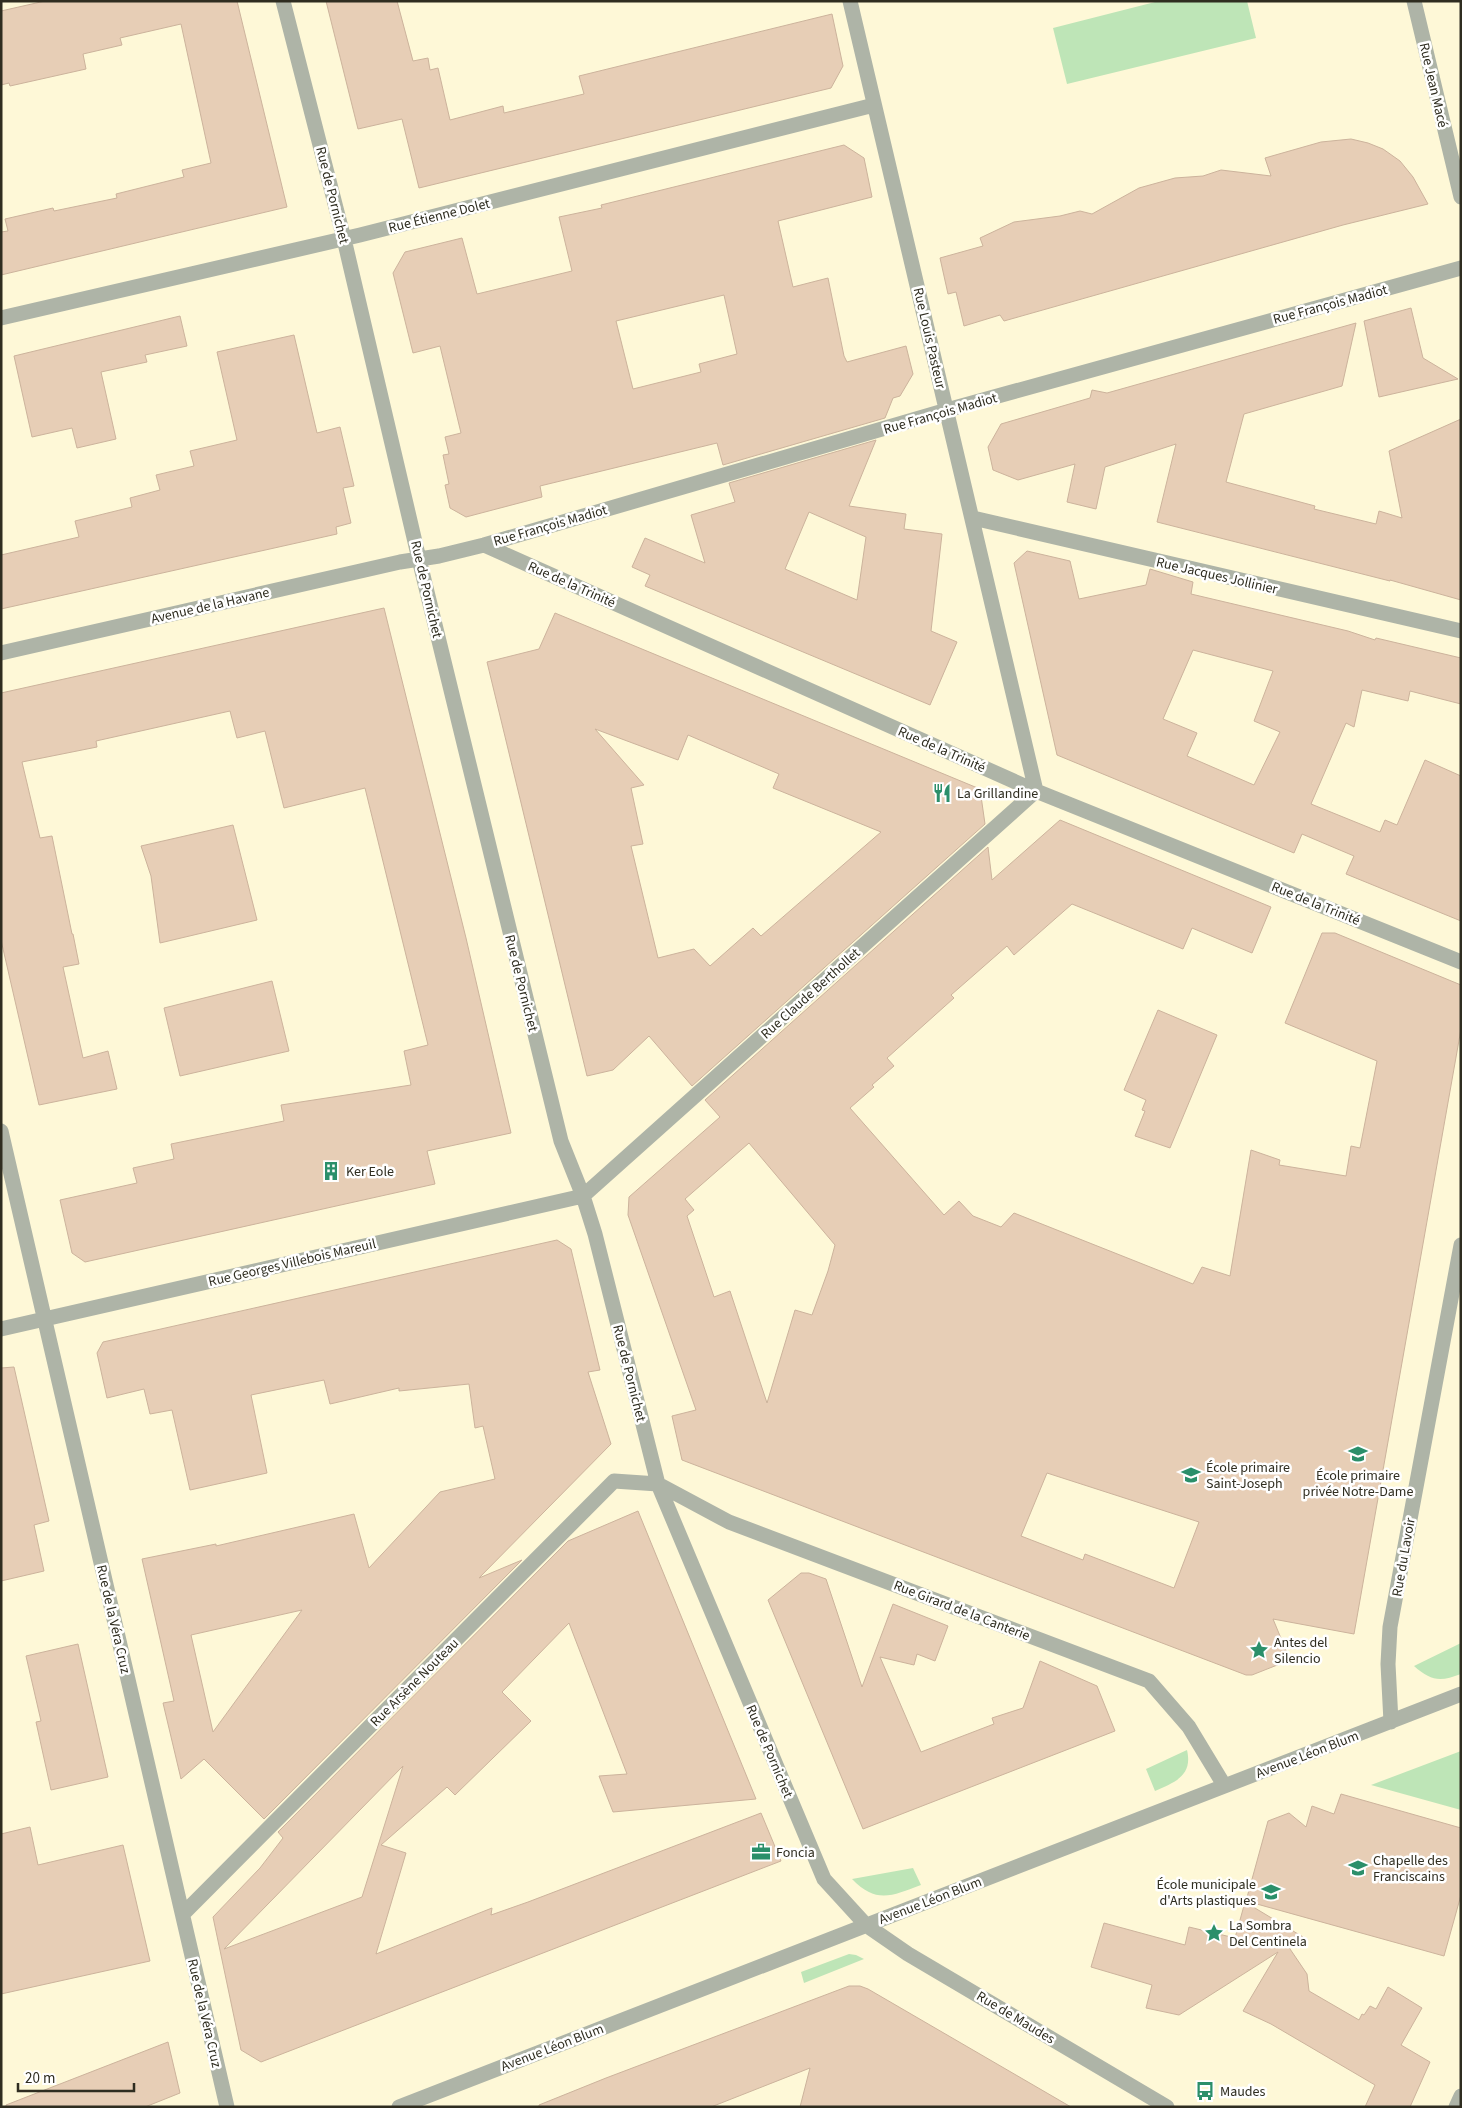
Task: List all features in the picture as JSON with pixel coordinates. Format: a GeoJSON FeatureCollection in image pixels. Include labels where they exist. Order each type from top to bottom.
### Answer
{"type":"FeatureCollection","features":[{"type":"Feature","properties":{"kind":"street","name":"Rue de Pornichet"},"geometry":{"type":"LineString","coordinates":[[283,1],[344,239],[419,559],[561,1141],[583,1196],[595,1234],[658,1484],[824,1879],[866,1925]]}},
{"type":"Feature","properties":{"kind":"street","name":"Rue Louis Pasteur"},"geometry":{"type":"LineString","coordinates":[[850,1],[1036,791]]}},
{"type":"Feature","properties":{"kind":"street","name":"Rue Jean Macé"},"geometry":{"type":"LineString","coordinates":[[1414,1],[1461,197]]}},
{"type":"Feature","properties":{"kind":"street","name":"Rue Étienne Dolet"},"geometry":{"type":"LineString","coordinates":[[1,318],[344,239],[874,105]]}},
{"type":"Feature","properties":{"kind":"street","name":"Rue François Madiot"},"geometry":{"type":"LineString","coordinates":[[419,559],[484,545],[947,410],[1461,268]]}},
{"type":"Feature","properties":{"kind":"street","name":"Rue Jacques Jollinier"},"geometry":{"type":"LineString","coordinates":[[973,518],[1461,631]]}},
{"type":"Feature","properties":{"kind":"street","name":"Rue de la Trinité"},"geometry":{"type":"LineString","coordinates":[[484,545],[1036,791],[1461,962]]}},
{"type":"Feature","properties":{"kind":"street","name":"Avenue de la Havane"},"geometry":{"type":"LineString","coordinates":[[1,653],[419,559]]}},
{"type":"Feature","properties":{"kind":"street","name":"Rue Claude Berthollet"},"geometry":{"type":"LineString","coordinates":[[583,1196],[1036,791]]}},
{"type":"Feature","properties":{"kind":"street","name":"Rue de la Véra Cruz"},"geometry":{"type":"LineString","coordinates":[[1,1131],[227,2107]]}},
{"type":"Feature","properties":{"kind":"street","name":"Rue Georges Villebois Mareuil"},"geometry":{"type":"LineString","coordinates":[[1,1329],[583,1196]]}},
{"type":"Feature","properties":{"kind":"street","name":"Rue du Lavoir"},"geometry":{"type":"LineString","coordinates":[[1391,1722],[1388,1664],[1390,1627],[1461,1246]]}},
{"type":"Feature","properties":{"kind":"street","name":"Rue Arsène Nouteau"},"geometry":{"type":"LineString","coordinates":[[182,1914],[614,1481],[658,1484]]}},
{"type":"Feature","properties":{"kind":"street","name":"Rue Girard de la Canterie"},"geometry":{"type":"LineString","coordinates":[[658,1484],[729,1522],[1149,1681],[1189,1727],[1224,1785]]}},
{"type":"Feature","properties":{"kind":"street","name":"Avenue Léon Blum"},"geometry":{"type":"LineString","coordinates":[[399,2107],[1461,1694]]}},
{"type":"Feature","properties":{"kind":"street","name":"Rue de Maudes"},"geometry":{"type":"LineString","coordinates":[[866,1925],[908,1954],[1167,2107]]}},
{"type":"Feature","properties":{"kind":"street"},"geometry":{"type":"LineString","coordinates":[[1456,2107],[1461,2096]]}},
{"type":"Feature","properties":{"kind":"green space"},"geometry":{"type":"Polygon","coordinates":[[[1159,1],[1247,1],[1256,38],[1067,84],[1053,28],[1159,1]]]}},
{"type":"Feature","properties":{"kind":"green space"},"geometry":{"type":"Polygon","coordinates":[[[1461,1643],[1461,1674],[1436,1679],[1426,1675],[1414,1666],[1461,1643]]]}},
{"type":"Feature","properties":{"kind":"green space"},"geometry":{"type":"Polygon","coordinates":[[[1187,1750],[1188,1759],[1185,1772],[1175,1781],[1155,1791],[1146,1769],[1187,1750]]]}},
{"type":"Feature","properties":{"kind":"green space"},"geometry":{"type":"Polygon","coordinates":[[[1461,1751],[1461,1810],[1371,1785],[1461,1751]]]}},
{"type":"Feature","properties":{"kind":"green space"},"geometry":{"type":"Polygon","coordinates":[[[913,1868],[921,1885],[893,1895],[877,1895],[869,1892],[852,1879],[913,1868]]]}},
{"type":"Feature","properties":{"kind":"green space"},"geometry":{"type":"Polygon","coordinates":[[[849,1954],[864,1959],[804,1983],[801,1972],[849,1954]]]}},
{"type":"Feature","properties":{"kind":"building"},"geometry":{"type":"Polygon","coordinates":[[[45,1],[237,1],[287,207],[1,275],[1,232],[8,231],[5,219],[53,208],[54,211],[117,198],[116,194],[184,177],[182,170],[211,163],[181,24],[120,38],[122,45],[83,54],[86,69],[10,86],[9,83],[1,85],[1,11],[45,1]]]}},
{"type":"Feature","properties":{"kind":"building"},"geometry":{"type":"Polygon","coordinates":[[[326,1],[397,1],[413,61],[428,58],[430,70],[438,68],[450,120],[503,106],[504,113],[584,94],[579,76],[832,14],[843,66],[831,88],[419,188],[402,119],[358,129],[326,1]]]}},
{"type":"Feature","properties":{"kind":"building"},"geometry":{"type":"Polygon","coordinates":[[[1351,139],[1383,149],[1400,161],[1413,177],[1428,204],[1343,225],[1004,321],[1000,315],[964,326],[956,292],[948,294],[940,258],[983,246],[980,238],[1014,222],[1060,216],[1080,211],[1092,214],[1139,188],[1175,178],[1203,176],[1221,170],[1271,176],[1265,158],[1321,142],[1351,139]]]}},
{"type":"Feature","properties":{"kind":"building"},"geometry":{"type":"Polygon","coordinates":[[[844,145],[864,158],[872,197],[778,221],[793,287],[828,278],[844,356],[847,362],[906,346],[913,374],[900,396],[893,398],[885,418],[723,465],[717,443],[540,486],[542,497],[466,517],[450,508],[445,485],[449,484],[443,455],[449,454],[445,437],[461,433],[440,346],[413,353],[393,273],[405,252],[462,238],[477,294],[572,271],[559,217],[602,208],[601,205],[844,145]],[[724,295],[616,321],[633,389],[701,372],[699,364],[737,354],[724,295]]]}},
{"type":"Feature","properties":{"kind":"building"},"geometry":{"type":"Polygon","coordinates":[[[1411,308],[1423,358],[1458,379],[1379,397],[1364,321],[1411,308]]]}},
{"type":"Feature","properties":{"kind":"building"},"geometry":{"type":"Polygon","coordinates":[[[180,316],[187,346],[145,355],[147,362],[101,372],[116,439],[77,448],[72,428],[32,437],[14,356],[180,316]]]}},
{"type":"Feature","properties":{"kind":"building"},"geometry":{"type":"Polygon","coordinates":[[[1356,323],[1342,386],[1244,414],[1226,482],[1315,506],[1314,509],[1376,524],[1379,511],[1402,518],[1389,451],[1461,419],[1461,600],[1390,580],[1157,522],[1176,444],[1105,467],[1096,509],[1067,502],[1075,464],[1018,480],[993,470],[988,447],[1001,424],[1090,398],[1092,390],[1107,393],[1356,323]]]}},
{"type":"Feature","properties":{"kind":"building"},"geometry":{"type":"Polygon","coordinates":[[[294,335],[317,433],[340,427],[354,486],[343,488],[351,523],[336,527],[337,534],[1,609],[1,555],[79,537],[75,521],[132,507],[130,498],[160,490],[156,475],[194,466],[190,451],[237,440],[217,352],[294,335]]]}},
{"type":"Feature","properties":{"kind":"building"},"geometry":{"type":"Polygon","coordinates":[[[876,440],[849,506],[906,514],[904,529],[942,534],[931,631],[957,642],[930,705],[645,586],[650,575],[632,567],[645,538],[705,563],[691,515],[735,502],[729,483],[876,440]],[[809,512],[785,569],[857,600],[866,537],[809,512]]]}},
{"type":"Feature","properties":{"kind":"building"},"geometry":{"type":"Polygon","coordinates":[[[1027,551],[1070,561],[1079,599],[1146,585],[1150,569],[1193,582],[1191,594],[1348,631],[1375,640],[1376,638],[1461,658],[1461,704],[1410,691],[1408,701],[1362,690],[1354,727],[1346,723],[1311,804],[1380,832],[1385,820],[1397,825],[1425,760],[1461,776],[1461,921],[1346,874],[1354,856],[1302,834],[1294,853],[1057,755],[1014,563],[1027,551]],[[1193,650],[1163,719],[1197,733],[1187,756],[1254,785],[1280,732],[1254,721],[1273,671],[1193,650]]]}},
{"type":"Feature","properties":{"kind":"building"},"geometry":{"type":"Polygon","coordinates":[[[384,608],[466,938],[511,1133],[427,1151],[435,1184],[85,1262],[72,1253],[60,1200],[137,1183],[133,1168],[174,1159],[171,1144],[284,1121],[281,1105],[411,1085],[404,1051],[428,1045],[365,788],[284,808],[265,731],[237,738],[230,711],[96,741],[97,747],[22,762],[40,838],[52,836],[73,934],[79,964],[63,967],[83,1058],[108,1051],[117,1089],[39,1105],[1,940],[1,693],[384,608]]]}},
{"type":"Feature","properties":{"kind":"building"},"geometry":{"type":"Polygon","coordinates":[[[555,613],[980,789],[985,824],[692,1086],[649,1036],[613,1070],[587,1076],[487,662],[539,649],[555,613]],[[595,729],[644,785],[631,788],[643,844],[631,846],[658,958],[694,949],[710,966],[753,928],[761,936],[881,832],[773,788],[779,774],[688,735],[678,760],[595,729]]]}},
{"type":"Feature","properties":{"kind":"building"},"geometry":{"type":"Polygon","coordinates":[[[1060,820],[1271,907],[1252,953],[1192,928],[1183,949],[1072,904],[1014,955],[1007,946],[951,995],[954,998],[887,1058],[894,1066],[850,1108],[944,1215],[959,1201],[973,1216],[1001,1227],[1014,1213],[1193,1284],[1202,1267],[1230,1276],[1251,1150],[1280,1160],[1279,1165],[1346,1176],[1351,1146],[1360,1148],[1377,1061],[1285,1023],[1322,933],[1335,933],[1461,985],[1461,1029],[1354,1634],[1273,1619],[1290,1660],[1252,1675],[1246,1675],[682,1460],[672,1416],[696,1410],[628,1215],[629,1197],[720,1117],[705,1100],[988,847],[992,880],[1060,820]],[[749,1143],[685,1199],[694,1210],[687,1216],[714,1297],[730,1291],[767,1403],[795,1310],[812,1315],[835,1245],[749,1143]],[[1047,1473],[1021,1536],[1083,1560],[1085,1554],[1174,1588],[1199,1522],[1047,1473]]]}},
{"type":"Feature","properties":{"kind":"building"},"geometry":{"type":"Polygon","coordinates":[[[233,825],[257,920],[160,943],[151,876],[141,846],[233,825]]]}},
{"type":"Feature","properties":{"kind":"building"},"geometry":{"type":"Polygon","coordinates":[[[272,981],[289,1051],[180,1076],[164,1008],[272,981]]]}},
{"type":"Feature","properties":{"kind":"building"},"geometry":{"type":"Polygon","coordinates":[[[1158,1010],[1217,1035],[1170,1148],[1135,1136],[1145,1111],[1142,1110],[1146,1100],[1124,1090],[1158,1010]]]}},
{"type":"Feature","properties":{"kind":"building"},"geometry":{"type":"Polygon","coordinates":[[[557,1240],[571,1249],[600,1370],[588,1372],[611,1444],[479,1578],[522,1560],[264,1819],[204,1759],[181,1779],[163,1703],[174,1701],[142,1559],[216,1544],[216,1546],[354,1514],[369,1568],[440,1492],[495,1479],[483,1426],[475,1428],[469,1384],[399,1391],[399,1388],[330,1404],[324,1380],[251,1395],[267,1473],[190,1490],[172,1410],[150,1414],[144,1389],[107,1398],[97,1353],[103,1342],[557,1240]],[[302,1610],[191,1635],[213,1732],[302,1610]]]}},
{"type":"Feature","properties":{"kind":"building"},"geometry":{"type":"Polygon","coordinates":[[[14,1367],[49,1521],[34,1525],[44,1571],[1,1581],[1,1368],[14,1367]]]}},
{"type":"Feature","properties":{"kind":"building"},"geometry":{"type":"Polygon","coordinates":[[[638,1511],[756,1799],[613,1812],[599,1776],[627,1774],[569,1623],[502,1692],[531,1721],[455,1795],[447,1787],[381,1845],[406,1853],[376,1954],[492,1908],[491,1915],[528,1902],[761,1813],[781,1861],[261,2062],[241,2050],[213,1917],[260,1868],[283,1838],[278,1832],[568,1541],[638,1511]],[[403,1766],[224,1949],[362,1897],[403,1766]]]}},
{"type":"Feature","properties":{"kind":"building"},"geometry":{"type":"Polygon","coordinates":[[[801,1573],[809,1573],[826,1579],[862,1687],[893,1604],[948,1626],[935,1661],[917,1654],[914,1665],[880,1657],[921,1752],[994,1724],[992,1718],[1023,1708],[1040,1661],[1097,1686],[1115,1731],[863,1829],[768,1600],[801,1573]]]}},
{"type":"Feature","properties":{"kind":"building"},"geometry":{"type":"Polygon","coordinates":[[[78,1644],[108,1777],[51,1790],[36,1722],[41,1721],[26,1656],[78,1644]]]}},
{"type":"Feature","properties":{"kind":"building","name":"Chapelle des Franciscains"},"geometry":{"type":"Polygon","coordinates":[[[1341,1794],[1461,1828],[1461,1895],[1444,1956],[1246,1901],[1268,1821],[1289,1813],[1306,1827],[1312,1806],[1334,1814],[1341,1794]]]}},
{"type":"Feature","properties":{"kind":"building"},"geometry":{"type":"Polygon","coordinates":[[[30,1827],[38,1865],[123,1845],[150,1961],[1,1994],[1,1834],[30,1827]]]}},
{"type":"Feature","properties":{"kind":"building"},"geometry":{"type":"Polygon","coordinates":[[[1245,1902],[1303,1937],[1288,1946],[1307,1974],[1309,1991],[1359,2020],[1370,2006],[1376,2009],[1388,1987],[1422,2008],[1401,2045],[1430,2062],[1410,2107],[1365,2107],[1375,2085],[1271,2024],[1243,2011],[1278,1952],[1179,2015],[1146,2008],[1152,1985],[1091,1967],[1104,1923],[1185,1945],[1189,1927],[1235,1938],[1245,1902]]]}},
{"type":"Feature","properties":{"kind":"building"},"geometry":{"type":"Polygon","coordinates":[[[849,1986],[860,1986],[868,1989],[1071,2107],[800,2107],[810,2068],[711,2107],[539,2107],[539,2105],[606,2078],[849,1986]]]}},
{"type":"Feature","properties":{"kind":"building"},"geometry":{"type":"Polygon","coordinates":[[[168,2042],[180,2093],[145,2107],[6,2107],[6,2105],[168,2042]]]}},
{"type":"Feature","properties":{"kind":"place","name":"La Grillandine"},"geometry":{"type":"Point","coordinates":[942,793]}},
{"type":"Feature","properties":{"kind":"place","name":"Ker Eole"},"geometry":{"type":"Point","coordinates":[331,1171]}},
{"type":"Feature","properties":{"kind":"place","name":"École primaire privée Notre-Dame"},"geometry":{"type":"Point","coordinates":[1358,1454]}},
{"type":"Feature","properties":{"kind":"place","name":"École primaire Saint-Joseph"},"geometry":{"type":"Point","coordinates":[1191,1475]}},
{"type":"Feature","properties":{"kind":"place","name":"Antes del Silencio"},"geometry":{"type":"Point","coordinates":[1259,1650]}},
{"type":"Feature","properties":{"kind":"place","name":"Foncia"},"geometry":{"type":"Point","coordinates":[761,1852]}},
{"type":"Feature","properties":{"kind":"place","name":"Chapelle des Franciscains"},"geometry":{"type":"Point","coordinates":[1358,1868]}},
{"type":"Feature","properties":{"kind":"place","name":"École municipale d'Arts plastiques"},"geometry":{"type":"Point","coordinates":[1271,1892]}},
{"type":"Feature","properties":{"kind":"place","name":"La Sombra Del Centinela"},"geometry":{"type":"Point","coordinates":[1214,1933]}},
{"type":"Feature","properties":{"kind":"place","name":"Maudes"},"geometry":{"type":"Point","coordinates":[1205,2091]}}]}
